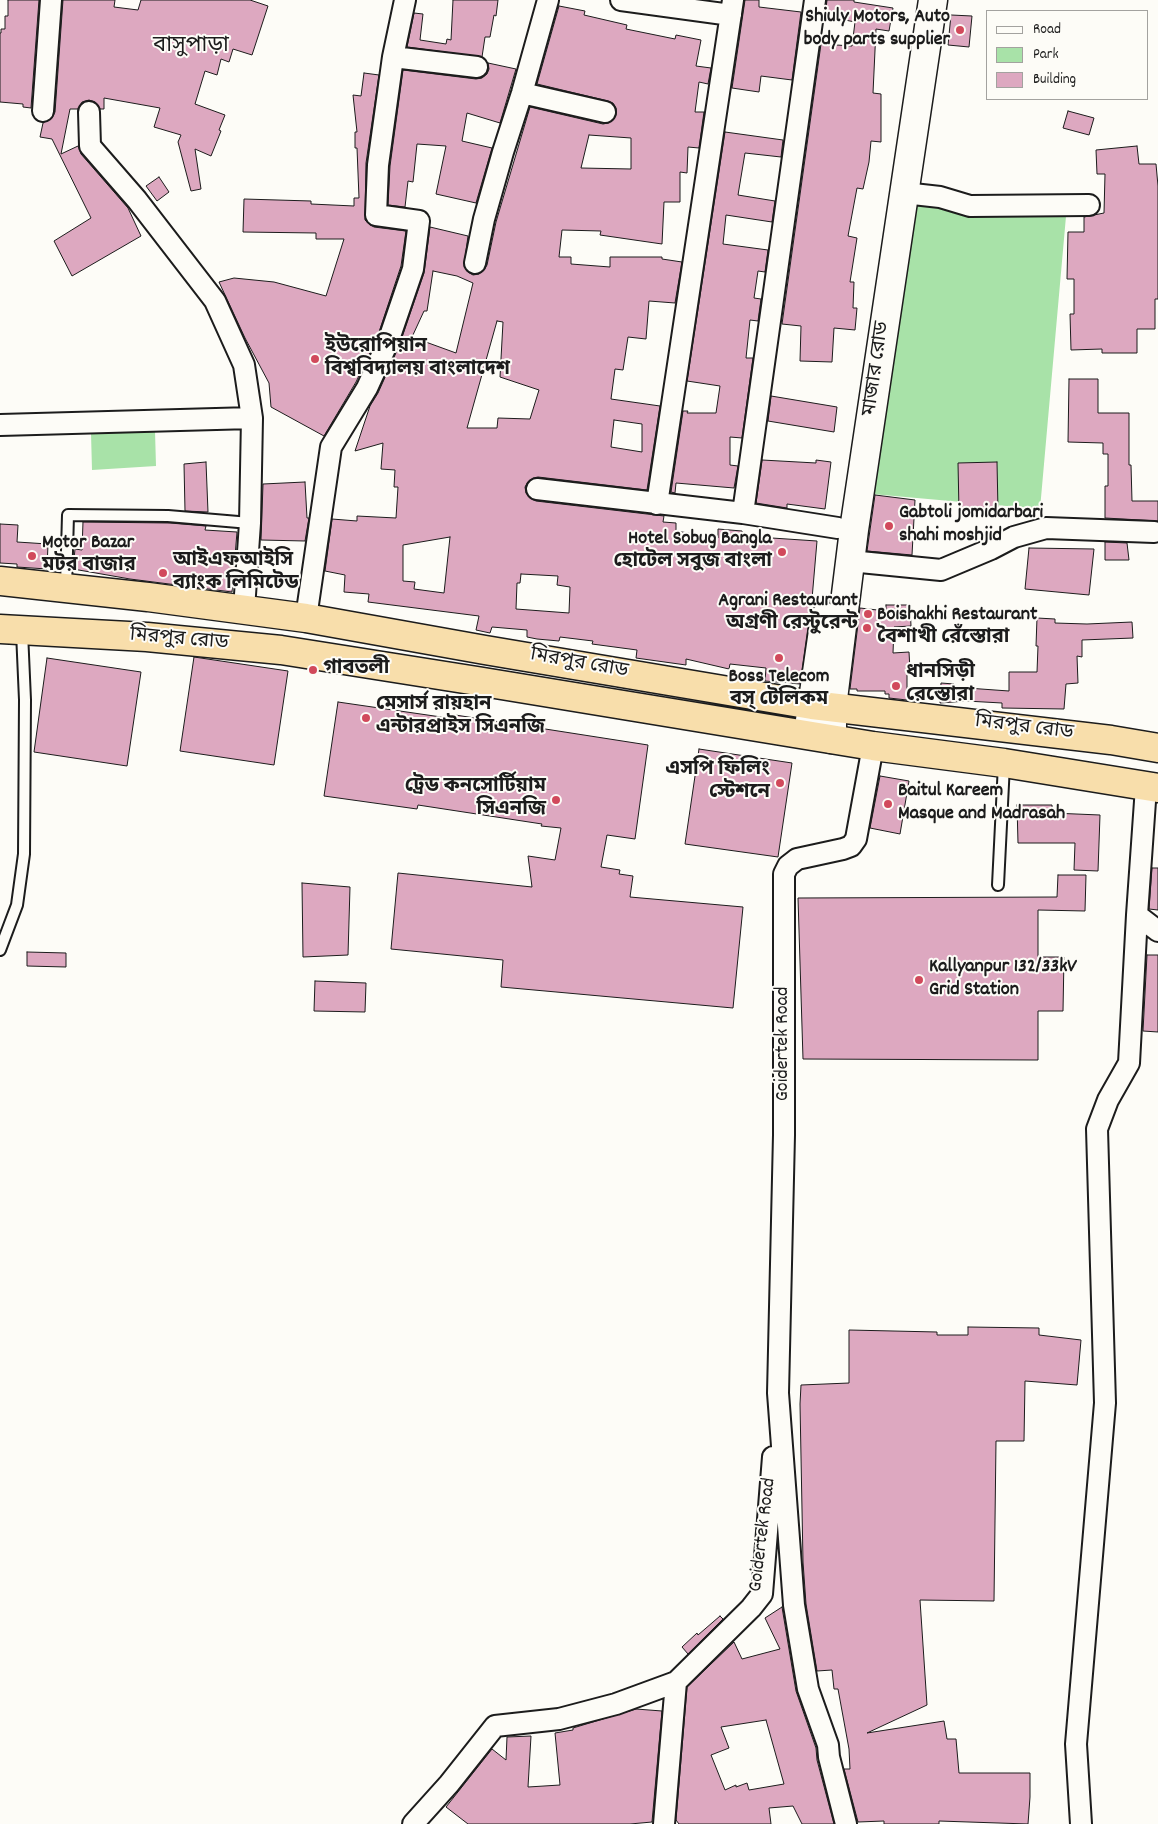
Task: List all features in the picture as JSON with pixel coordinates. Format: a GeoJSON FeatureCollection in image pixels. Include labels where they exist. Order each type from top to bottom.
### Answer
{"type":"FeatureCollection","features":[{"type":"Feature","properties":{"kind":"highway","name":"মিরপুর রোড"},"geometry":{"type":"LineString","coordinates":[[0,581],[244,609],[822,706],[1102,739],[1158,748]]}},
{"type":"Feature","properties":{"kind":"highway","name":"মিরপুর রোড"},"geometry":{"type":"LineString","coordinates":[[11,630],[147,636],[281,650],[873,746],[1004,763],[1152,788]]}},
{"type":"Feature","properties":{"kind":"main road","name":"মাজার রোড"},"geometry":{"type":"LineString","coordinates":[[820,737],[838,528],[889,175],[917,0]]}},
{"type":"Feature","properties":{"kind":"main road","name":"মাজার রোড"},"geometry":{"type":"LineString","coordinates":[[822,706],[850,561],[933,0]]}},
{"type":"Feature","properties":{"kind":"street"},"geometry":{"type":"LineString","coordinates":[[43,111],[51,0]]}},
{"type":"Feature","properties":{"kind":"street"},"geometry":{"type":"LineString","coordinates":[[306,618],[331,448],[367,388],[388,342],[413,268],[418,221],[376,215],[378,165],[393,58],[405,0]]}},
{"type":"Feature","properties":{"kind":"street"},"geometry":{"type":"LineString","coordinates":[[475,263],[484,219],[548,0]]}},
{"type":"Feature","properties":{"kind":"street"},"geometry":{"type":"LineString","coordinates":[[621,0],[732,7],[657,504]]}},
{"type":"Feature","properties":{"kind":"street"},"geometry":{"type":"LineString","coordinates":[[743,514],[815,0]]}},
{"type":"Feature","properties":{"kind":"street"},"geometry":{"type":"LineString","coordinates":[[393,58],[477,67]]}},
{"type":"Feature","properties":{"kind":"street"},"geometry":{"type":"LineString","coordinates":[[522,93],[605,112]]}},
{"type":"Feature","properties":{"kind":"street"},"geometry":{"type":"LineString","coordinates":[[89,112],[90,146],[137,200],[216,301],[244,365],[252,418],[250,522],[244,609]]}},
{"type":"Feature","properties":{"kind":"street"},"geometry":{"type":"LineString","coordinates":[[904,194],[940,197],[970,206],[1089,205]]}},
{"type":"Feature","properties":{"kind":"street"},"geometry":{"type":"LineString","coordinates":[[0,425],[252,418]]}},
{"type":"Feature","properties":{"kind":"street"},"geometry":{"type":"LineString","coordinates":[[537,489],[743,514],[838,528]]}},
{"type":"Feature","properties":{"kind":"street"},"geometry":{"type":"LineString","coordinates":[[850,561],[941,570],[1014,537],[1046,528],[1154,532]]}},
{"type":"Feature","properties":{"kind":"street","name":"Goidertek Road"},"geometry":{"type":"LineString","coordinates":[[676,1682],[752,1608],[762,1594],[778,1393],[784,1135],[784,874],[788,866],[797,859],[843,849],[851,846],[856,839],[873,746]]}},
{"type":"Feature","properties":{"kind":"street"},"geometry":{"type":"LineString","coordinates":[[1081,1824],[1076,1744],[1105,1403],[1097,1129],[1108,1100],[1129,1063],[1137,915],[1152,788]]}},
{"type":"Feature","properties":{"kind":"street"},"geometry":{"type":"LineString","coordinates":[[1137,915],[1158,930]]}},
{"type":"Feature","properties":{"kind":"street","name":"Goidertek Road"},"geometry":{"type":"LineString","coordinates":[[778,1393],[794,1604],[808,1689],[828,1745],[829,1758],[846,1824]]}},
{"type":"Feature","properties":{"kind":"street"},"geometry":{"type":"LineString","coordinates":[[413,1824],[449,1784],[495,1726],[559,1719],[616,1704],[676,1682],[664,1824]]}},
{"type":"Feature","properties":{"kind":"lane"},"geometry":{"type":"LineString","coordinates":[[66,588],[68,516],[168,516],[250,522]]}},
{"type":"Feature","properties":{"kind":"lane"},"geometry":{"type":"LineString","coordinates":[[0,950],[17,905],[24,854],[25,700],[11,630]]}},
{"type":"Feature","properties":{"kind":"lane"},"geometry":{"type":"LineString","coordinates":[[998,885],[1004,763]]}},
{"type":"Feature","properties":{"kind":"green space"},"geometry":{"type":"Polygon","coordinates":[[[899,190],[1067,205],[1040,509],[872,494],[899,190]]]}},
{"type":"Feature","properties":{"kind":"green space"},"geometry":{"type":"Polygon","coordinates":[[[155,431],[156,466],[92,470],[91,433],[155,431]]]}},
{"type":"Feature","properties":{"kind":"building"},"geometry":{"type":"Polygon","coordinates":[[[8,0],[39,0],[31,108],[23,107],[23,104],[0,102],[0,33],[1,29],[5,29],[5,16],[8,16],[8,0]]]}},
{"type":"Feature","properties":{"kind":"building"},"geometry":{"type":"Polygon","coordinates":[[[63,0],[115,0],[114,7],[138,10],[141,0],[250,0],[268,6],[252,55],[233,49],[229,62],[221,59],[217,75],[205,71],[195,104],[225,115],[211,156],[195,149],[201,189],[191,191],[178,142],[181,135],[154,127],[160,108],[104,98],[104,109],[100,109],[95,102],[89,100],[82,102],[78,109],[70,109],[61,154],[78,146],[81,154],[128,208],[141,236],[72,276],[54,241],[91,218],[52,139],[40,137],[43,123],[52,118],[55,112],[63,0]]]}},
{"type":"Feature","properties":{"kind":"building"},"geometry":{"type":"Polygon","coordinates":[[[453,0],[498,0],[490,37],[485,37],[482,57],[407,47],[414,13],[423,14],[420,40],[446,44],[447,39],[451,40],[453,0]]]}},
{"type":"Feature","properties":{"kind":"building"},"geometry":{"type":"Polygon","coordinates":[[[745,0],[759,0],[759,7],[801,12],[792,80],[761,76],[759,92],[732,88],[745,0]]]}},
{"type":"Feature","properties":{"kind":"building"},"geometry":{"type":"Polygon","coordinates":[[[827,0],[854,0],[854,2],[893,8],[889,31],[876,29],[873,93],[881,94],[881,142],[871,141],[863,189],[857,188],[848,236],[857,238],[850,282],[854,282],[853,308],[857,308],[855,330],[834,328],[832,362],[800,361],[801,326],[782,324],[821,44],[852,46],[855,22],[825,16],[827,0]]]}},
{"type":"Feature","properties":{"kind":"building"},"geometry":{"type":"Polygon","coordinates":[[[559,6],[585,11],[584,15],[627,25],[626,29],[675,39],[676,35],[701,40],[696,66],[711,68],[708,84],[699,82],[695,112],[704,112],[699,148],[688,147],[687,173],[680,172],[680,202],[664,202],[662,244],[600,235],[601,231],[562,230],[559,257],[571,257],[571,264],[610,267],[610,257],[662,257],[662,259],[682,262],[675,303],[649,301],[646,339],[628,337],[623,370],[615,369],[611,399],[660,406],[647,490],[538,477],[528,482],[525,487],[526,493],[536,501],[664,516],[663,522],[676,523],[676,531],[718,538],[718,529],[742,531],[742,536],[817,541],[812,599],[800,684],[765,681],[766,668],[730,664],[729,669],[686,659],[686,665],[636,658],[637,650],[592,644],[593,641],[560,637],[559,641],[527,637],[527,630],[492,627],[490,633],[476,630],[479,616],[368,602],[369,594],[344,592],[345,575],[325,571],[332,519],[357,521],[357,516],[396,518],[398,487],[394,487],[395,470],[381,469],[383,443],[355,451],[370,406],[378,393],[399,346],[424,273],[430,227],[468,236],[464,266],[473,275],[479,274],[487,265],[496,222],[530,107],[603,124],[613,120],[616,115],[616,108],[613,103],[608,101],[537,84],[559,6]],[[589,135],[581,168],[631,169],[631,138],[589,135]],[[433,271],[427,311],[424,311],[412,337],[456,353],[473,283],[457,276],[433,271]],[[497,321],[467,428],[497,428],[498,418],[530,419],[539,390],[500,377],[503,322],[497,321]],[[614,420],[611,447],[642,452],[642,424],[614,420]],[[450,537],[403,545],[403,581],[415,582],[414,589],[444,593],[450,537]],[[521,574],[520,583],[517,583],[516,609],[569,613],[570,587],[557,585],[558,576],[521,574]]]}},
{"type":"Feature","properties":{"kind":"building"},"geometry":{"type":"Polygon","coordinates":[[[951,15],[972,16],[969,47],[948,45],[951,15]]]}},
{"type":"Feature","properties":{"kind":"building"},"geometry":{"type":"Polygon","coordinates":[[[488,63],[516,69],[500,123],[467,113],[462,141],[492,148],[476,203],[436,194],[446,146],[417,144],[413,182],[408,181],[405,207],[388,205],[390,166],[403,70],[476,79],[482,78],[487,74],[489,69],[488,63]]]}},
{"type":"Feature","properties":{"kind":"building"},"geometry":{"type":"Polygon","coordinates":[[[364,73],[379,75],[366,163],[365,220],[374,227],[406,231],[401,266],[377,338],[356,382],[324,436],[271,407],[269,383],[245,338],[219,282],[234,278],[274,282],[326,296],[344,239],[316,239],[316,233],[243,232],[244,199],[311,201],[311,204],[354,206],[354,198],[359,198],[357,148],[355,148],[355,132],[357,132],[353,95],[361,96],[364,73]]]}},
{"type":"Feature","properties":{"kind":"building"},"geometry":{"type":"Polygon","coordinates":[[[1068,111],[1094,118],[1089,135],[1063,128],[1068,111]]]}},
{"type":"Feature","properties":{"kind":"building"},"geometry":{"type":"Polygon","coordinates":[[[725,132],[783,140],[781,157],[745,153],[738,195],[775,201],[772,222],[726,215],[723,244],[768,250],[765,272],[758,271],[754,298],[761,299],[758,321],[750,320],[746,358],[753,358],[742,438],[730,437],[730,465],[738,466],[734,488],[676,483],[675,493],[671,492],[683,411],[688,411],[687,413],[716,413],[720,386],[687,381],[725,132]]]}},
{"type":"Feature","properties":{"kind":"building"},"geometry":{"type":"Polygon","coordinates":[[[1137,146],[1139,164],[1156,164],[1158,186],[1158,299],[1155,299],[1155,329],[1137,329],[1137,353],[1102,353],[1102,349],[1071,350],[1070,314],[1074,314],[1074,279],[1067,279],[1068,232],[1084,232],[1084,217],[1104,213],[1105,174],[1097,174],[1096,150],[1137,146]]]}},
{"type":"Feature","properties":{"kind":"building"},"geometry":{"type":"Polygon","coordinates":[[[159,177],[169,192],[157,201],[146,186],[159,177]]]}},
{"type":"Feature","properties":{"kind":"building"},"geometry":{"type":"Polygon","coordinates":[[[1069,379],[1098,379],[1098,413],[1129,413],[1129,465],[1131,465],[1132,501],[1158,501],[1158,521],[1105,518],[1108,454],[1103,454],[1103,443],[1068,442],[1069,379]]]}},
{"type":"Feature","properties":{"kind":"building"},"geometry":{"type":"Polygon","coordinates":[[[771,396],[837,407],[834,432],[768,421],[771,396]]]}},
{"type":"Feature","properties":{"kind":"building"},"geometry":{"type":"Polygon","coordinates":[[[762,460],[816,463],[816,460],[831,462],[825,509],[787,504],[787,508],[756,503],[762,460]]]}},
{"type":"Feature","properties":{"kind":"building"},"geometry":{"type":"Polygon","coordinates":[[[206,462],[208,512],[185,511],[184,464],[206,462]]]}},
{"type":"Feature","properties":{"kind":"building"},"geometry":{"type":"Polygon","coordinates":[[[997,462],[998,510],[959,511],[958,463],[997,462]]]}},
{"type":"Feature","properties":{"kind":"building"},"geometry":{"type":"Polygon","coordinates":[[[305,482],[307,518],[309,518],[305,541],[261,540],[263,484],[305,482]]]}},
{"type":"Feature","properties":{"kind":"building","name":"Gabtoli jomidarbari shahi moshjid"},"geometry":{"type":"Polygon","coordinates":[[[875,495],[915,500],[912,555],[867,551],[875,495]]]}},
{"type":"Feature","properties":{"kind":"building"},"geometry":{"type":"Polygon","coordinates":[[[83,522],[170,523],[206,526],[205,530],[237,532],[232,592],[130,579],[73,569],[75,549],[82,550],[83,522]]]}},
{"type":"Feature","properties":{"kind":"building"},"geometry":{"type":"Polygon","coordinates":[[[0,524],[18,525],[17,542],[48,544],[47,569],[17,567],[17,564],[0,563],[0,524]]]}},
{"type":"Feature","properties":{"kind":"building"},"geometry":{"type":"Polygon","coordinates":[[[1105,542],[1127,543],[1129,560],[1105,560],[1105,542]]]}},
{"type":"Feature","properties":{"kind":"building"},"geometry":{"type":"Polygon","coordinates":[[[1029,548],[1094,549],[1089,595],[1025,589],[1029,548]]]}},
{"type":"Feature","properties":{"kind":"building"},"geometry":{"type":"Polygon","coordinates":[[[886,605],[910,605],[911,626],[894,627],[893,653],[909,652],[910,670],[907,670],[907,700],[889,698],[889,694],[885,694],[885,691],[857,691],[857,689],[850,689],[860,608],[886,611],[886,605]]]}},
{"type":"Feature","properties":{"kind":"building"},"geometry":{"type":"Polygon","coordinates":[[[1037,618],[1055,619],[1055,623],[1132,622],[1133,638],[1082,640],[1082,657],[1077,656],[1078,683],[1066,684],[1064,709],[1002,708],[1002,703],[966,701],[940,703],[941,683],[967,688],[1009,691],[1009,672],[1037,672],[1037,618]]]}},
{"type":"Feature","properties":{"kind":"building"},"geometry":{"type":"Polygon","coordinates":[[[194,657],[288,671],[274,765],[180,751],[194,657]]]}},
{"type":"Feature","properties":{"kind":"building"},"geometry":{"type":"Polygon","coordinates":[[[47,658],[141,672],[127,766],[34,752],[47,658]]]}},
{"type":"Feature","properties":{"kind":"building"},"geometry":{"type":"Polygon","coordinates":[[[338,702],[448,718],[449,714],[648,745],[635,839],[607,835],[601,867],[620,870],[619,874],[633,876],[630,897],[743,907],[733,1008],[501,987],[503,960],[391,949],[398,873],[532,887],[528,856],[555,860],[561,828],[418,805],[417,809],[324,796],[338,702]]]}},
{"type":"Feature","properties":{"kind":"building"},"geometry":{"type":"Polygon","coordinates":[[[699,749],[792,763],[778,857],[685,844],[699,749]]]}},
{"type":"Feature","properties":{"kind":"building","name":"Baitul Kareem Masque and Madrasah"},"geometry":{"type":"Polygon","coordinates":[[[880,776],[909,781],[900,834],[870,828],[880,776]]]}},
{"type":"Feature","properties":{"kind":"building"},"geometry":{"type":"Polygon","coordinates":[[[1017,805],[1052,805],[1052,813],[1100,815],[1098,871],[1074,870],[1075,843],[1018,843],[1017,805]]]}},
{"type":"Feature","properties":{"kind":"building"},"geometry":{"type":"Polygon","coordinates":[[[1152,868],[1158,868],[1158,910],[1149,909],[1152,868]]]}},
{"type":"Feature","properties":{"kind":"building","name":"Kallyanpur 132/33kV Grid Station"},"geometry":{"type":"Polygon","coordinates":[[[1058,875],[1086,875],[1085,911],[1038,910],[1038,957],[1064,957],[1063,1011],[1038,1011],[1038,1060],[803,1059],[798,898],[1057,897],[1058,875]]]}},
{"type":"Feature","properties":{"kind":"building"},"geometry":{"type":"Polygon","coordinates":[[[302,883],[350,887],[348,955],[303,957],[302,883]]]}},
{"type":"Feature","properties":{"kind":"building"},"geometry":{"type":"Polygon","coordinates":[[[27,952],[66,953],[66,967],[27,966],[27,952]]]}},
{"type":"Feature","properties":{"kind":"building"},"geometry":{"type":"Polygon","coordinates":[[[1147,955],[1158,955],[1158,1032],[1143,1031],[1147,955]]]}},
{"type":"Feature","properties":{"kind":"building"},"geometry":{"type":"Polygon","coordinates":[[[315,981],[366,983],[365,1012],[314,1011],[315,981]]]}},
{"type":"Feature","properties":{"kind":"building"},"geometry":{"type":"Polygon","coordinates":[[[968,1327],[1039,1328],[1039,1335],[1081,1340],[1077,1385],[1025,1381],[1024,1441],[996,1441],[994,1601],[920,1600],[927,1705],[867,1733],[944,1721],[947,1739],[956,1739],[959,1773],[1030,1773],[1028,1824],[939,1821],[939,1824],[884,1824],[884,1821],[858,1822],[844,1769],[850,1769],[849,1749],[838,1689],[834,1689],[832,1670],[817,1671],[806,1604],[803,1562],[801,1385],[849,1383],[849,1330],[937,1332],[937,1335],[968,1335],[968,1327]]]}},
{"type":"Feature","properties":{"kind":"building"},"geometry":{"type":"Polygon","coordinates":[[[782,1607],[796,1691],[816,1748],[817,1760],[834,1824],[802,1824],[793,1806],[769,1808],[771,1824],[679,1824],[676,1820],[687,1687],[734,1642],[742,1659],[780,1649],[765,1618],[782,1607]],[[766,1720],[721,1727],[729,1748],[711,1755],[725,1790],[747,1783],[749,1790],[784,1784],[766,1720]]]}},
{"type":"Feature","properties":{"kind":"building"},"geometry":{"type":"Polygon","coordinates":[[[720,1616],[723,1619],[688,1654],[682,1647],[720,1616]]]}},
{"type":"Feature","properties":{"kind":"building"},"geometry":{"type":"Polygon","coordinates":[[[636,1709],[662,1711],[652,1822],[630,1824],[468,1824],[446,1807],[492,1749],[506,1760],[507,1737],[531,1736],[528,1787],[560,1785],[555,1733],[573,1730],[573,1728],[636,1709]]]}},
{"type":"Feature","properties":{"kind":"place","name":"Shiuly Motors, Auto body parts supplier"},"geometry":{"type":"Point","coordinates":[960,30]}},
{"type":"Feature","properties":{"kind":"place","name":"ইউরোপিয়ান বিশ্ববিদ্যালয় বাংলাদেশ"},"geometry":{"type":"Point","coordinates":[315,359]}},
{"type":"Feature","properties":{"kind":"place","name":"Gabtoli jomidarbari shahi moshjid"},"geometry":{"type":"Point","coordinates":[889,526]}},
{"type":"Feature","properties":{"kind":"place","name":"Hotel Sobug Bangla হোটেল সবুজ বাংলা"},"geometry":{"type":"Point","coordinates":[782,552]}},
{"type":"Feature","properties":{"kind":"place","name":"Motor Bazar মটর বাজার"},"geometry":{"type":"Point","coordinates":[32,556]}},
{"type":"Feature","properties":{"kind":"place","name":"আইএফআইসি ব্যাংক লিমিটেড"},"geometry":{"type":"Point","coordinates":[163,573]}},
{"type":"Feature","properties":{"kind":"place","name":"Agrani Restaurant অগ্রণী রেস্টুরেন্ট"},"geometry":{"type":"Point","coordinates":[868,614]}},
{"type":"Feature","properties":{"kind":"place","name":"Boishakhi Restaurant বৈশাখী রেঁস্তোরা"},"geometry":{"type":"Point","coordinates":[867,628]}},
{"type":"Feature","properties":{"kind":"place","name":"Boss Telecom বস্ টেলিকম"},"geometry":{"type":"Point","coordinates":[779,658]}},
{"type":"Feature","properties":{"kind":"place","name":"গাবতলী"},"geometry":{"type":"Point","coordinates":[313,670]}},
{"type":"Feature","properties":{"kind":"place","name":"ধানসিড়ী রেস্তোরা"},"geometry":{"type":"Point","coordinates":[896,686]}},
{"type":"Feature","properties":{"kind":"place","name":"মেসার্স রায়হান এন্টারপ্রাইস সিএনজি"},"geometry":{"type":"Point","coordinates":[366,718]}},
{"type":"Feature","properties":{"kind":"place","name":"এসপি ফিলিং স্টেশনে"},"geometry":{"type":"Point","coordinates":[780,783]}},
{"type":"Feature","properties":{"kind":"place","name":"ট্রেড কনসোর্টিয়াম সিএনজি"},"geometry":{"type":"Point","coordinates":[556,800]}},
{"type":"Feature","properties":{"kind":"place","name":"Baitul Kareem Masque and Madrasah"},"geometry":{"type":"Point","coordinates":[888,804]}},
{"type":"Feature","properties":{"kind":"place","name":"Kallyanpur 132/33kV Grid Station"},"geometry":{"type":"Point","coordinates":[919,980]}},
{"type":"Feature","properties":{"kind":"district","name":"বাসুপাড়া"},"geometry":{"type":"Point","coordinates":[191,48]}}]}
